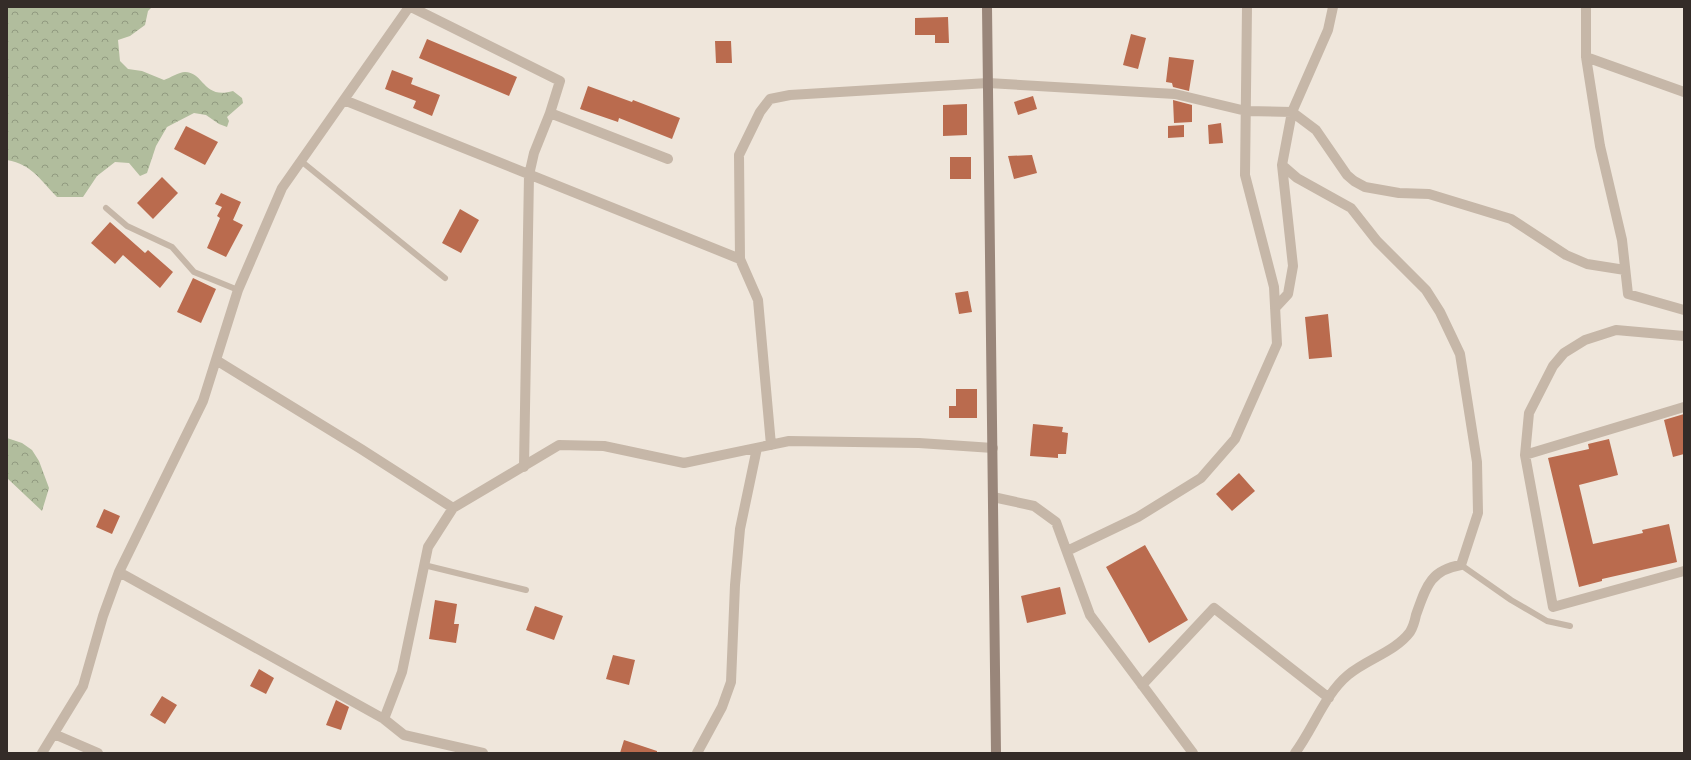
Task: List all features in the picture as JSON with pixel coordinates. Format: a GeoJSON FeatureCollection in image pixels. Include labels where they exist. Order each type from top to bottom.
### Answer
{"type":"FeatureCollection","features":[{"type":"Feature","properties":{"kind":"street"},"geometry":{"type":"LineString","coordinates":[[42,753],[83,686],[103,616],[119,572],[203,401],[238,290],[282,188],[410,7],[560,81],[550,113],[534,153],[529,175],[524,467]]}},
{"type":"Feature","properties":{"kind":"street"},"geometry":{"type":"LineString","coordinates":[[987,7],[996,753]]}},
{"type":"Feature","properties":{"kind":"street"},"geometry":{"type":"LineString","coordinates":[[1067,551],[1138,517],[1201,478],[1235,439],[1277,344],[1274,287],[1245,175],[1247,7]]}},
{"type":"Feature","properties":{"kind":"street"},"geometry":{"type":"LineString","coordinates":[[1275,308],[1288,294],[1293,266],[1282,165],[1292,112],[1328,30],[1333,7]]}},
{"type":"Feature","properties":{"kind":"street"},"geometry":{"type":"LineString","coordinates":[[1586,7],[1586,57],[1600,146],[1622,240],[1628,294],[1684,310]]}},
{"type":"Feature","properties":{"kind":"street"},"geometry":{"type":"LineString","coordinates":[[1586,57],[1684,92]]}},
{"type":"Feature","properties":{"kind":"street"},"geometry":{"type":"LineString","coordinates":[[771,445],[758,300],[740,259],[739,155],[760,112],[770,98],[790,95],[988,83],[1175,94],[1246,112],[1292,112],[1316,130],[1347,175],[1365,187],[1399,193],[1429,194],[1511,219],[1566,255],[1587,264],[1625,270]]}},
{"type":"Feature","properties":{"kind":"street"},"geometry":{"type":"LineString","coordinates":[[344,100],[740,259]]}},
{"type":"Feature","properties":{"kind":"street"},"geometry":{"type":"LineString","coordinates":[[550,113],[668,160]]}},
{"type":"Feature","properties":{"kind":"street"},"geometry":{"type":"LineString","coordinates":[[1282,165],[1298,178],[1351,208],[1377,241],[1426,290],[1440,312],[1460,354],[1477,462],[1478,513],[1461,564],[1439,571],[1430,581],[1411,631],[1393,647],[1347,675],[1329,698],[1295,753]]}},
{"type":"Feature","properties":{"kind":"street"},"geometry":{"type":"LineString","coordinates":[[1684,336],[1616,330],[1585,340],[1564,353],[1553,366],[1529,413],[1525,455],[1553,607],[1684,571]]}},
{"type":"Feature","properties":{"kind":"street"},"geometry":{"type":"LineString","coordinates":[[216,360],[362,449],[453,508]]}},
{"type":"Feature","properties":{"kind":"street"},"geometry":{"type":"LineString","coordinates":[[1525,455],[1684,407]]}},
{"type":"Feature","properties":{"kind":"street"},"geometry":{"type":"LineString","coordinates":[[384,719],[402,672],[428,547],[453,508],[559,445],[604,446],[684,463],[789,441],[919,443],[993,448]]}},
{"type":"Feature","properties":{"kind":"street"},"geometry":{"type":"LineString","coordinates":[[697,753],[722,707],[731,682],[735,585],[740,537],[757,448]]}},
{"type":"Feature","properties":{"kind":"street"},"geometry":{"type":"LineString","coordinates":[[993,497],[1034,506],[1056,522],[1090,615],[1193,753]]}},
{"type":"Feature","properties":{"kind":"street"},"geometry":{"type":"LineString","coordinates":[[119,572],[384,719],[404,735],[483,753]]}},
{"type":"Feature","properties":{"kind":"street"},"geometry":{"type":"LineString","coordinates":[[1142,685],[1214,608],[1329,698]]}},
{"type":"Feature","properties":{"kind":"street"},"geometry":{"type":"LineString","coordinates":[[54,734],[98,753]]}},
{"type":"Feature","properties":{"kind":"lane"},"geometry":{"type":"LineString","coordinates":[[301,161],[445,278]]}},
{"type":"Feature","properties":{"kind":"lane"},"geometry":{"type":"LineString","coordinates":[[106,208],[127,226],[172,247],[194,272],[238,290]]}},
{"type":"Feature","properties":{"kind":"lane"},"geometry":{"type":"LineString","coordinates":[[1461,564],[1511,600],[1548,621],[1570,626]]}},
{"type":"Feature","properties":{"kind":"lane"},"geometry":{"type":"LineString","coordinates":[[424,566],[526,590]]}},
{"type":"Feature","properties":{"kind":"green space"},"geometry":{"type":"Polygon","coordinates":[[[7,7],[152,7],[148,11],[145,25],[130,36],[118,40],[120,61],[128,69],[142,71],[164,80],[183,72],[191,73],[210,89],[216,92],[223,93],[233,91],[242,98],[243,103],[227,117],[229,121],[227,127],[219,124],[206,115],[194,113],[167,127],[156,146],[147,173],[140,176],[129,163],[115,162],[97,176],[83,197],[57,197],[30,169],[16,162],[7,160],[7,7]]]}},
{"type":"Feature","properties":{"kind":"green space"},"geometry":{"type":"Polygon","coordinates":[[[7,438],[22,443],[32,450],[39,461],[49,488],[42,511],[7,478],[7,438]]]}},
{"type":"Feature","properties":{"kind":"building"},"geometry":{"type":"Polygon","coordinates":[[[948,17],[949,43],[935,43],[935,35],[915,35],[915,18],[948,17]]]}},
{"type":"Feature","properties":{"kind":"building"},"geometry":{"type":"Polygon","coordinates":[[[1131,34],[1146,38],[1138,69],[1123,65],[1131,34]]]}},
{"type":"Feature","properties":{"kind":"building"},"geometry":{"type":"Polygon","coordinates":[[[427,39],[517,77],[509,96],[419,58],[427,39]]]}},
{"type":"Feature","properties":{"kind":"building"},"geometry":{"type":"Polygon","coordinates":[[[715,41],[731,41],[732,63],[716,63],[715,41]]]}},
{"type":"Feature","properties":{"kind":"building"},"geometry":{"type":"Polygon","coordinates":[[[1169,57],[1194,60],[1189,91],[1173,87],[1172,83],[1166,82],[1169,57]]]}},
{"type":"Feature","properties":{"kind":"building"},"geometry":{"type":"Polygon","coordinates":[[[392,70],[413,78],[411,84],[440,95],[432,116],[413,108],[416,101],[385,89],[392,70]]]}},
{"type":"Feature","properties":{"kind":"building"},"geometry":{"type":"Polygon","coordinates":[[[588,86],[632,102],[633,100],[680,118],[672,139],[619,118],[618,122],[580,109],[588,86]]]}},
{"type":"Feature","properties":{"kind":"building"},"geometry":{"type":"Polygon","coordinates":[[[1033,96],[1037,109],[1018,115],[1014,102],[1033,96]]]}},
{"type":"Feature","properties":{"kind":"building"},"geometry":{"type":"Polygon","coordinates":[[[1173,100],[1192,105],[1192,122],[1174,123],[1173,100]]]}},
{"type":"Feature","properties":{"kind":"building"},"geometry":{"type":"Polygon","coordinates":[[[967,104],[967,135],[943,136],[943,105],[967,104]]]}},
{"type":"Feature","properties":{"kind":"building"},"geometry":{"type":"Polygon","coordinates":[[[1221,123],[1223,143],[1209,144],[1208,125],[1221,123]]]}},
{"type":"Feature","properties":{"kind":"building"},"geometry":{"type":"Polygon","coordinates":[[[1184,125],[1184,137],[1168,138],[1168,126],[1184,125]]]}},
{"type":"Feature","properties":{"kind":"building"},"geometry":{"type":"Polygon","coordinates":[[[186,126],[218,142],[205,165],[174,149],[186,126]]]}},
{"type":"Feature","properties":{"kind":"building"},"geometry":{"type":"Polygon","coordinates":[[[1032,155],[1037,173],[1014,179],[1008,156],[1032,155]]]}},
{"type":"Feature","properties":{"kind":"building"},"geometry":{"type":"Polygon","coordinates":[[[950,157],[971,157],[971,179],[950,179],[950,157]]]}},
{"type":"Feature","properties":{"kind":"building"},"geometry":{"type":"Polygon","coordinates":[[[162,177],[178,193],[153,219],[137,203],[162,177]]]}},
{"type":"Feature","properties":{"kind":"building"},"geometry":{"type":"Polygon","coordinates":[[[221,193],[241,202],[233,220],[243,225],[226,257],[207,248],[220,218],[217,216],[222,207],[215,204],[221,193]]]}},
{"type":"Feature","properties":{"kind":"building"},"geometry":{"type":"Polygon","coordinates":[[[460,209],[479,220],[461,253],[442,243],[460,209]]]}},
{"type":"Feature","properties":{"kind":"building"},"geometry":{"type":"Polygon","coordinates":[[[110,222],[145,253],[148,250],[173,272],[160,288],[123,255],[115,264],[91,243],[110,222]]]}},
{"type":"Feature","properties":{"kind":"building"},"geometry":{"type":"Polygon","coordinates":[[[193,278],[216,289],[201,323],[177,312],[193,278]]]}},
{"type":"Feature","properties":{"kind":"building"},"geometry":{"type":"Polygon","coordinates":[[[968,291],[972,312],[959,314],[955,293],[968,291]]]}},
{"type":"Feature","properties":{"kind":"building"},"geometry":{"type":"Polygon","coordinates":[[[1328,314],[1332,357],[1309,359],[1305,317],[1328,314]]]}},
{"type":"Feature","properties":{"kind":"building"},"geometry":{"type":"Polygon","coordinates":[[[956,389],[977,389],[977,418],[949,418],[949,406],[956,406],[956,389]]]}},
{"type":"Feature","properties":{"kind":"building"},"geometry":{"type":"Polygon","coordinates":[[[1684,414],[1684,454],[1673,457],[1664,420],[1684,414]]]}},
{"type":"Feature","properties":{"kind":"building"},"geometry":{"type":"Polygon","coordinates":[[[1033,424],[1063,427],[1062,432],[1068,433],[1066,454],[1058,454],[1058,458],[1030,456],[1033,424]]]}},
{"type":"Feature","properties":{"kind":"building"},"geometry":{"type":"Polygon","coordinates":[[[1609,439],[1618,475],[1579,485],[1593,544],[1643,533],[1642,530],[1669,524],[1677,562],[1602,579],[1602,581],[1579,587],[1548,458],[1589,449],[1588,444],[1609,439]]]}},
{"type":"Feature","properties":{"kind":"building"},"geometry":{"type":"Polygon","coordinates":[[[1239,473],[1255,491],[1232,511],[1216,494],[1239,473]]]}},
{"type":"Feature","properties":{"kind":"building"},"geometry":{"type":"Polygon","coordinates":[[[104,509],[120,516],[112,534],[96,527],[104,509]]]}},
{"type":"Feature","properties":{"kind":"building"},"geometry":{"type":"Polygon","coordinates":[[[1145,545],[1188,620],[1149,643],[1106,567],[1145,545]]]}},
{"type":"Feature","properties":{"kind":"building"},"geometry":{"type":"Polygon","coordinates":[[[1060,587],[1066,614],[1027,623],[1021,596],[1060,587]]]}},
{"type":"Feature","properties":{"kind":"building"},"geometry":{"type":"Polygon","coordinates":[[[435,600],[457,604],[454,624],[459,624],[456,643],[429,639],[435,600]]]}},
{"type":"Feature","properties":{"kind":"building"},"geometry":{"type":"Polygon","coordinates":[[[535,606],[563,616],[554,640],[526,630],[535,606]]]}},
{"type":"Feature","properties":{"kind":"building"},"geometry":{"type":"Polygon","coordinates":[[[613,655],[635,660],[629,685],[606,679],[613,655]]]}},
{"type":"Feature","properties":{"kind":"building"},"geometry":{"type":"Polygon","coordinates":[[[259,669],[274,678],[266,694],[250,686],[259,669]]]}},
{"type":"Feature","properties":{"kind":"building"},"geometry":{"type":"Polygon","coordinates":[[[162,696],[177,705],[165,724],[150,715],[162,696]]]}},
{"type":"Feature","properties":{"kind":"building"},"geometry":{"type":"Polygon","coordinates":[[[336,700],[349,707],[341,730],[326,725],[336,700]]]}},
{"type":"Feature","properties":{"kind":"building"},"geometry":{"type":"Polygon","coordinates":[[[624,740],[657,751],[657,753],[620,753],[624,740]]]}}]}
